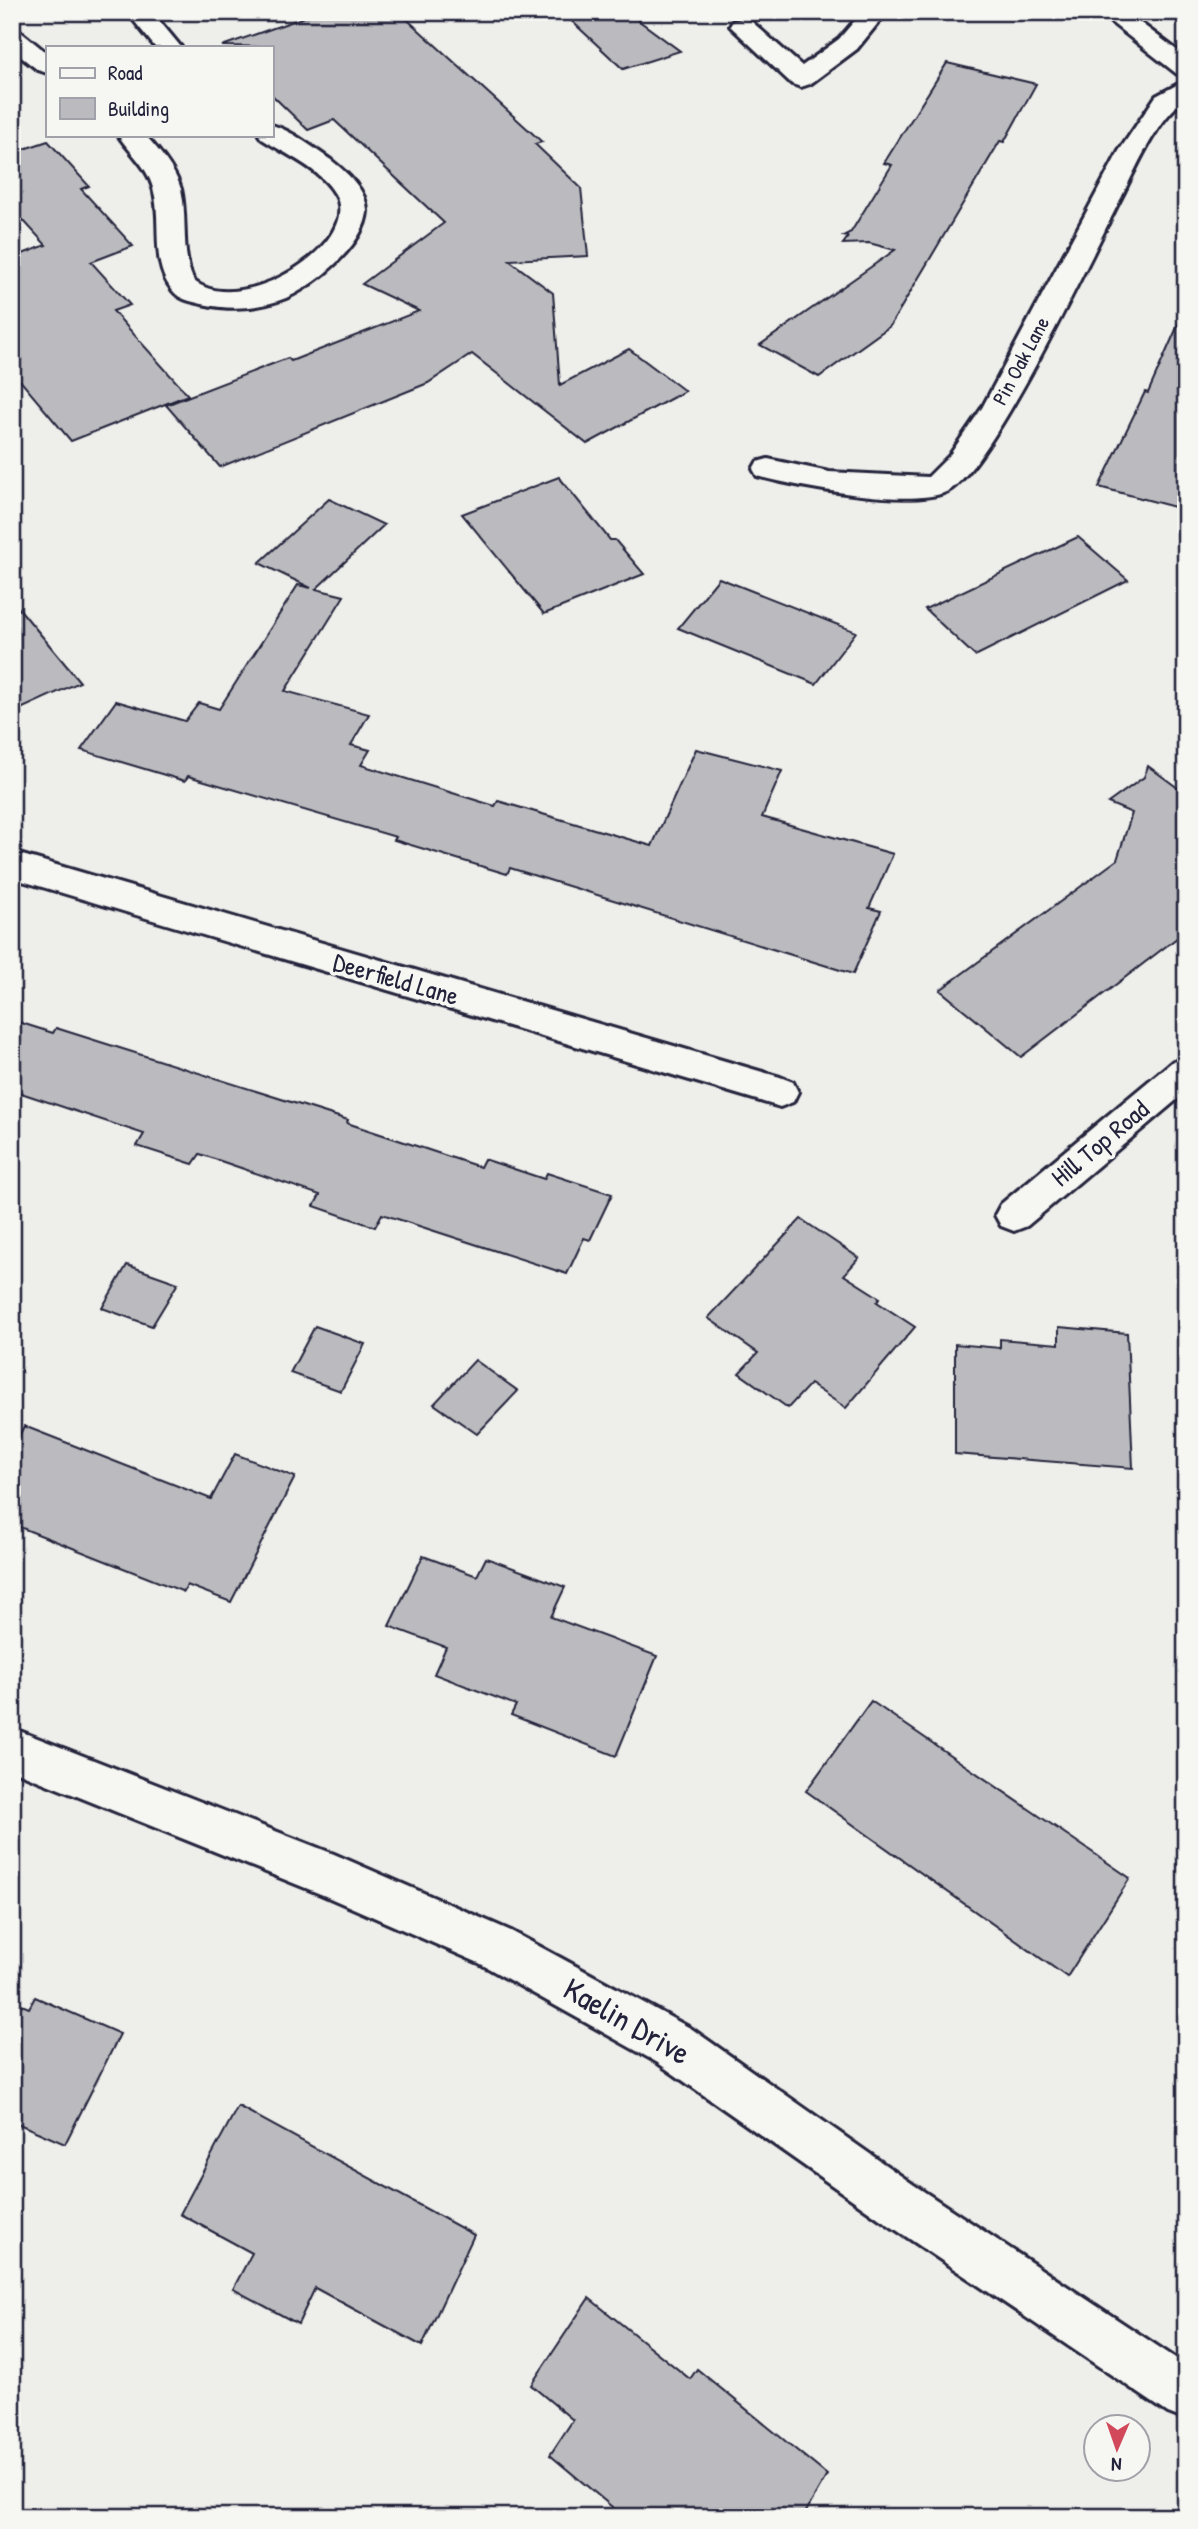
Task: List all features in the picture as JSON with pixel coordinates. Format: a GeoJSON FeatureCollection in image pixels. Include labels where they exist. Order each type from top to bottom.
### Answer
{"type":"FeatureCollection","features":[{"type":"Feature","properties":{"kind":"street"},"geometry":{"type":"LineString","coordinates":[[139,12],[167,46]]}},
{"type":"Feature","properties":{"kind":"street"},"geometry":{"type":"LineString","coordinates":[[742,26],[801,79],[849,44],[875,12]]}},
{"type":"Feature","properties":{"kind":"street"},"geometry":{"type":"LineString","coordinates":[[1110,12],[1186,69]]}},
{"type":"Feature","properties":{"kind":"street"},"geometry":{"type":"LineString","coordinates":[[12,37],[46,64]]}},
{"type":"Feature","properties":{"kind":"street","name":"Pin Oak Lane"},"geometry":{"type":"LineString","coordinates":[[768,469],[829,482],[923,488],[938,484],[960,463],[996,410],[1132,151],[1165,101],[1186,88]]}},
{"type":"Feature","properties":{"kind":"street"},"geometry":{"type":"LineString","coordinates":[[132,136],[148,153],[168,190],[175,267],[182,285],[194,294],[220,299],[250,298],[275,292],[306,276],[328,256],[344,236],[352,215],[351,197],[323,167],[273,134]]}},
{"type":"Feature","properties":{"kind":"street","name":"Deerfield Lane"},"geometry":{"type":"LineString","coordinates":[[12,865],[780,1092]]}},
{"type":"Feature","properties":{"kind":"street","name":"Hill Top Road"},"geometry":{"type":"LineString","coordinates":[[1014,1215],[1186,1071]]}},
{"type":"Feature","properties":{"kind":"street","name":"Kaelin Drive"},"geometry":{"type":"LineString","coordinates":[[12,1749],[334,1877],[495,1947],[675,2046],[897,2202],[1186,2395]]}},
{"type":"Feature","properties":{"kind":"building"},"geometry":{"type":"Polygon","coordinates":[[[319,12],[399,12],[542,142],[535,144],[581,188],[588,256],[509,260],[553,293],[560,385],[629,349],[685,391],[587,444],[472,354],[428,383],[220,467],[166,405],[288,358],[291,361],[419,311],[362,284],[444,223],[334,120],[308,130],[273,96],[273,46],[222,46],[319,12]]]}},
{"type":"Feature","properties":{"kind":"building"},"geometry":{"type":"Polygon","coordinates":[[[562,12],[627,12],[680,51],[623,69],[562,12]]]}},
{"type":"Feature","properties":{"kind":"building"},"geometry":{"type":"Polygon","coordinates":[[[947,63],[1036,84],[1004,142],[1000,141],[890,326],[819,377],[760,345],[895,250],[869,243],[843,244],[848,237],[843,236],[851,232],[892,165],[884,163],[947,63]]]}},
{"type":"Feature","properties":{"kind":"building"},"geometry":{"type":"Polygon","coordinates":[[[48,141],[89,186],[81,189],[133,246],[91,262],[130,305],[113,311],[188,395],[71,441],[12,371],[12,258],[46,245],[12,208],[12,153],[48,141]]]}},
{"type":"Feature","properties":{"kind":"building"},"geometry":{"type":"Polygon","coordinates":[[[1186,307],[1186,510],[1099,487],[1145,392],[1148,393],[1186,307]]]}},
{"type":"Feature","properties":{"kind":"building"},"geometry":{"type":"Polygon","coordinates":[[[559,477],[610,540],[615,540],[644,574],[544,614],[462,514],[559,477]]]}},
{"type":"Feature","properties":{"kind":"building"},"geometry":{"type":"Polygon","coordinates":[[[329,499],[384,525],[316,589],[344,596],[285,691],[369,714],[351,745],[370,750],[361,765],[495,806],[498,801],[652,846],[696,749],[782,771],[762,817],[893,854],[869,908],[881,911],[853,974],[510,868],[507,874],[394,840],[396,837],[188,776],[185,781],[81,750],[116,701],[185,721],[199,703],[219,709],[298,585],[311,588],[259,563],[329,499]]]}},
{"type":"Feature","properties":{"kind":"building"},"geometry":{"type":"Polygon","coordinates":[[[1078,537],[1128,580],[975,656],[925,609],[1078,537]]]}},
{"type":"Feature","properties":{"kind":"building"},"geometry":{"type":"Polygon","coordinates":[[[719,578],[856,632],[816,684],[678,628],[719,578]]]}},
{"type":"Feature","properties":{"kind":"building"},"geometry":{"type":"Polygon","coordinates":[[[12,600],[80,682],[12,713],[12,600]]]}},
{"type":"Feature","properties":{"kind":"building"},"geometry":{"type":"Polygon","coordinates":[[[1148,766],[1186,794],[1186,931],[1021,1057],[940,990],[1117,860],[1132,813],[1108,803],[1144,777],[1148,766]]]}},
{"type":"Feature","properties":{"kind":"building"},"geometry":{"type":"Polygon","coordinates":[[[12,1020],[53,1033],[56,1028],[348,1120],[347,1123],[480,1167],[484,1159],[544,1179],[547,1173],[612,1194],[590,1240],[584,1238],[567,1274],[382,1214],[375,1227],[314,1206],[320,1195],[200,1154],[193,1164],[137,1146],[144,1134],[12,1090],[12,1020]]]}},
{"type":"Feature","properties":{"kind":"building"},"geometry":{"type":"Polygon","coordinates":[[[801,1219],[859,1258],[844,1275],[880,1298],[877,1302],[915,1327],[846,1408],[810,1384],[788,1408],[739,1373],[758,1353],[708,1318],[801,1219]]]}},
{"type":"Feature","properties":{"kind":"building"},"geometry":{"type":"Polygon","coordinates":[[[127,1265],[178,1283],[152,1326],[102,1308],[127,1265]]]}},
{"type":"Feature","properties":{"kind":"building"},"geometry":{"type":"Polygon","coordinates":[[[315,1326],[365,1344],[341,1391],[290,1373],[315,1326]]]}},
{"type":"Feature","properties":{"kind":"building"},"geometry":{"type":"Polygon","coordinates":[[[1059,1327],[1127,1333],[1133,1468],[955,1454],[955,1344],[1000,1348],[1000,1339],[1059,1344],[1059,1327]]]}},
{"type":"Feature","properties":{"kind":"building"},"geometry":{"type":"Polygon","coordinates":[[[475,1360],[518,1391],[477,1434],[434,1404],[475,1360]]]}},
{"type":"Feature","properties":{"kind":"building"},"geometry":{"type":"Polygon","coordinates":[[[24,1426],[211,1499],[235,1454],[295,1477],[231,1602],[187,1585],[184,1592],[12,1524],[12,1450],[24,1426]]]}},
{"type":"Feature","properties":{"kind":"building"},"geometry":{"type":"Polygon","coordinates":[[[423,1556],[477,1576],[486,1558],[565,1587],[551,1617],[657,1656],[616,1756],[511,1715],[516,1705],[434,1674],[446,1647],[389,1626],[423,1556]]]}},
{"type":"Feature","properties":{"kind":"building"},"geometry":{"type":"Polygon","coordinates":[[[871,1701],[1130,1878],[1067,1977],[806,1791],[871,1701]]]}},
{"type":"Feature","properties":{"kind":"building"},"geometry":{"type":"Polygon","coordinates":[[[35,1997],[120,2034],[65,2144],[12,2121],[12,2001],[29,2008],[35,1997]]]}},
{"type":"Feature","properties":{"kind":"building"},"geometry":{"type":"Polygon","coordinates":[[[238,2106],[474,2235],[422,2346],[315,2288],[298,2324],[233,2289],[252,2253],[180,2214],[238,2106]]]}},
{"type":"Feature","properties":{"kind":"building"},"geometry":{"type":"Polygon","coordinates":[[[589,2298],[690,2379],[697,2369],[827,2475],[803,2517],[624,2517],[550,2455],[573,2420],[531,2385],[589,2298]]]}}]}
